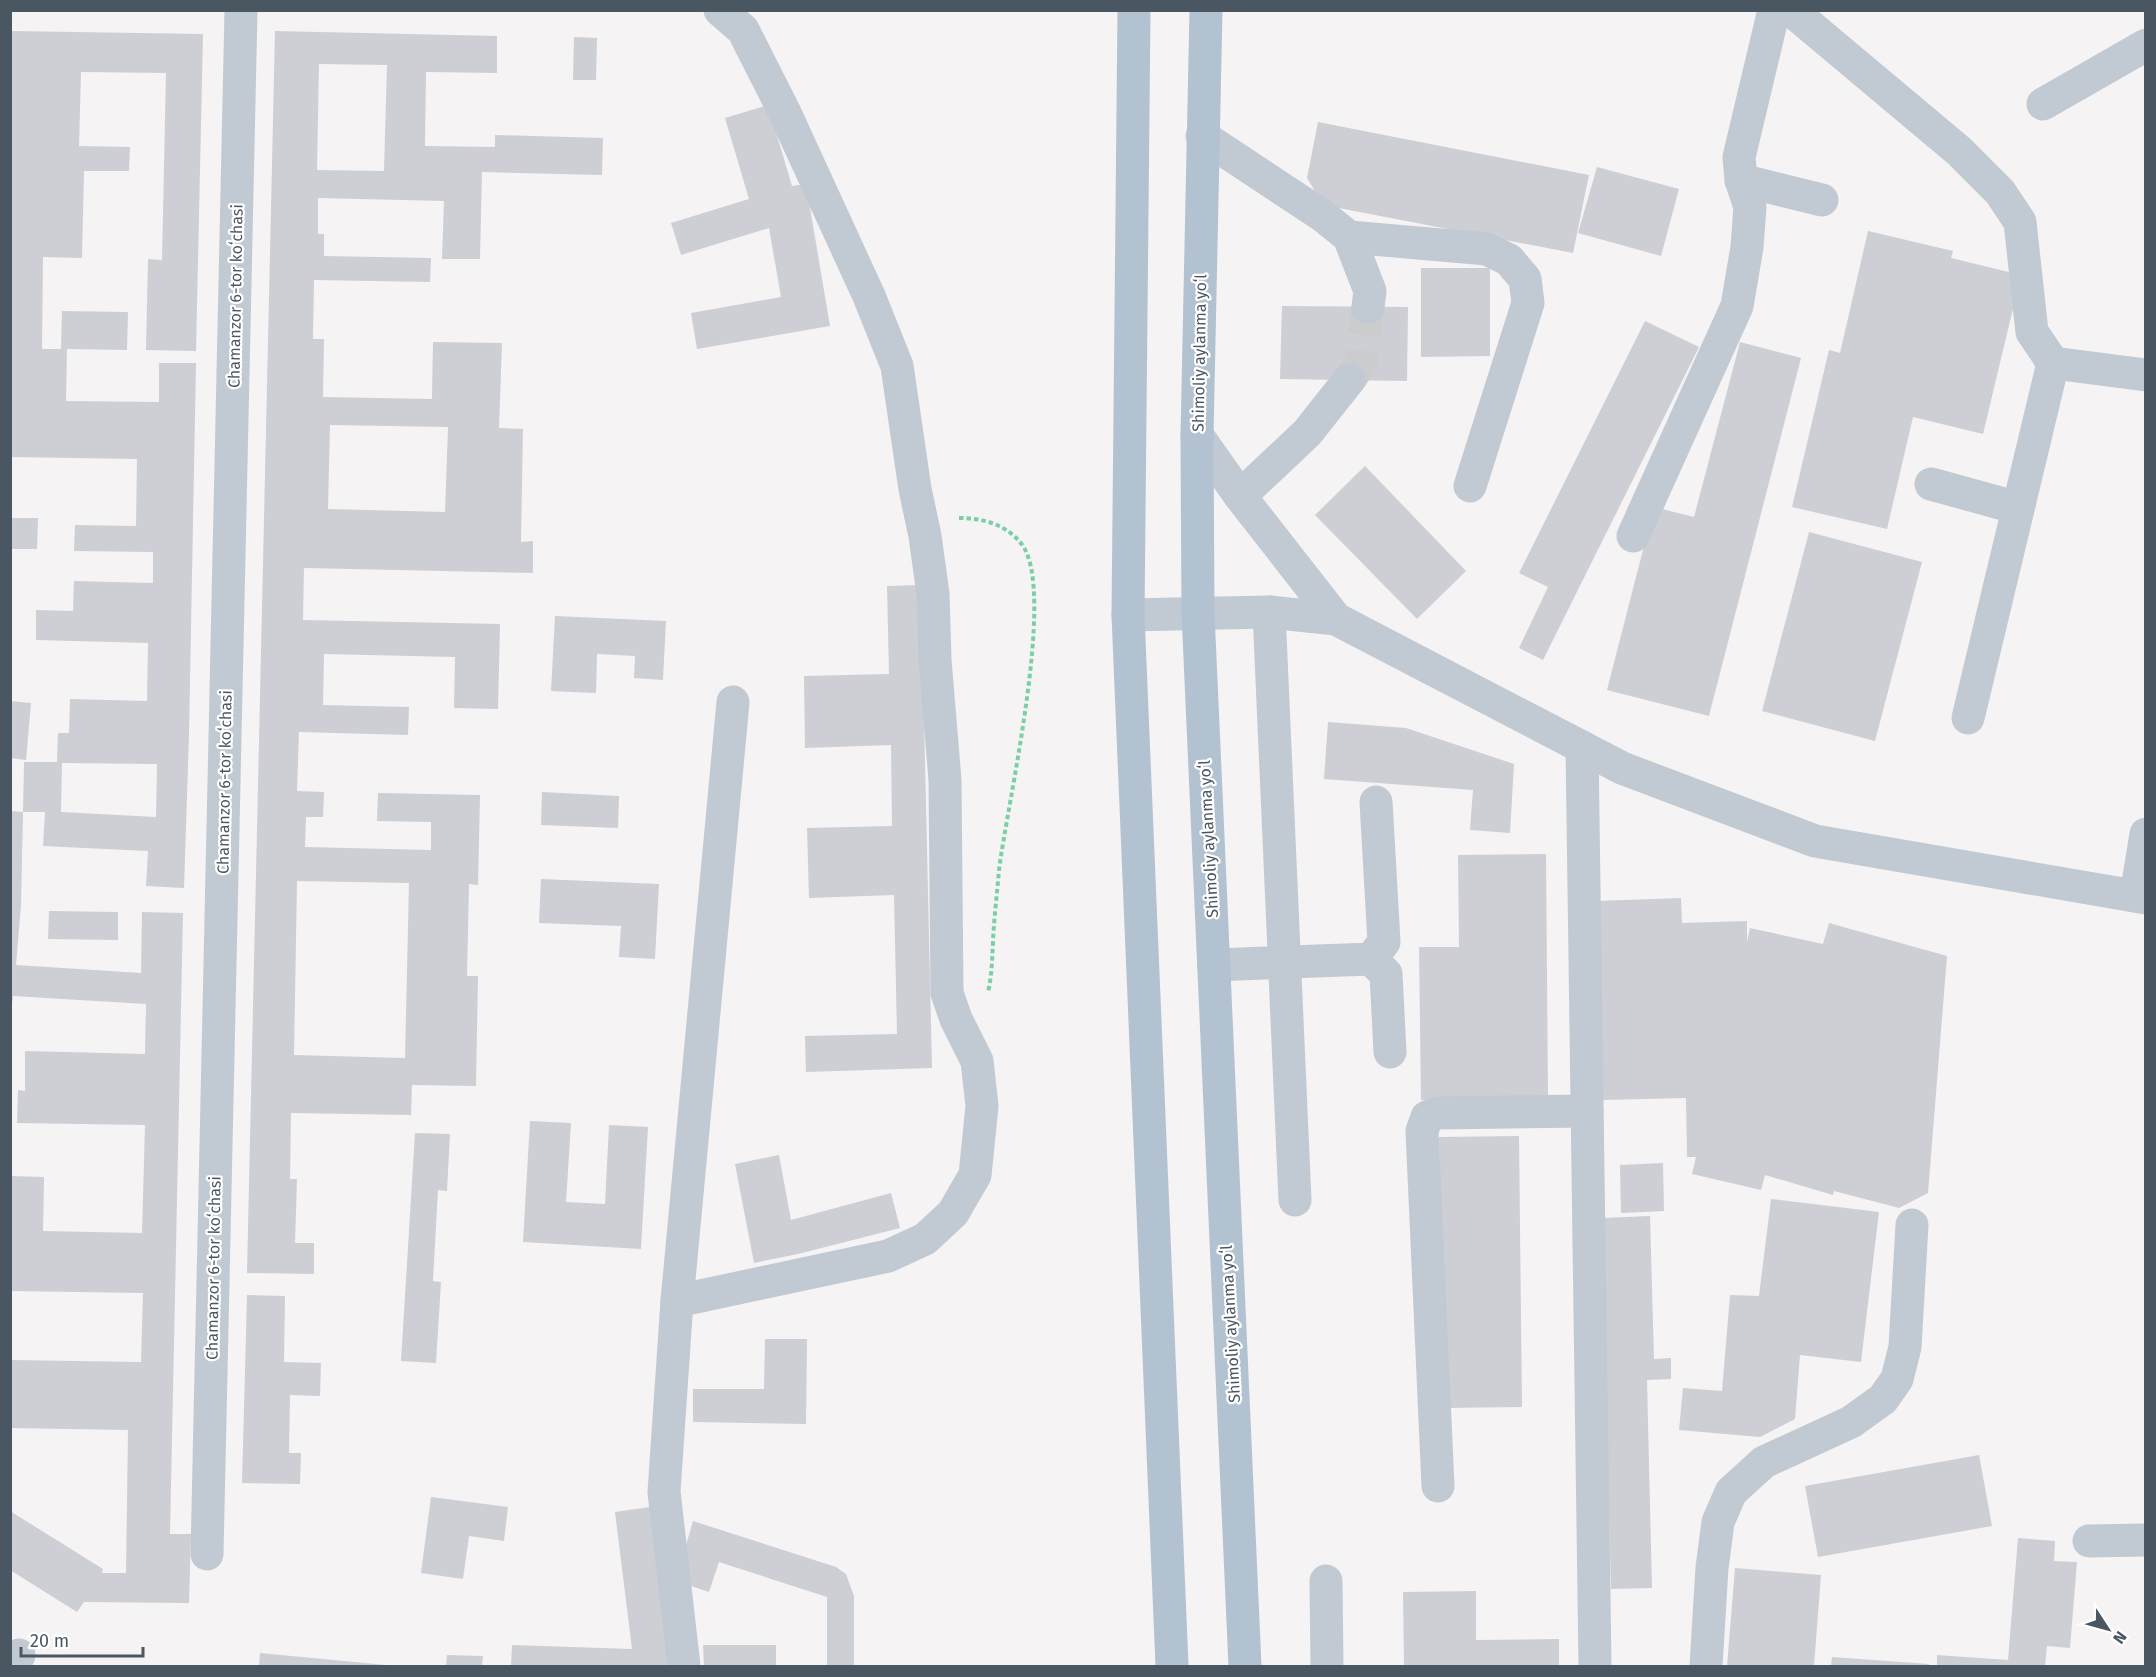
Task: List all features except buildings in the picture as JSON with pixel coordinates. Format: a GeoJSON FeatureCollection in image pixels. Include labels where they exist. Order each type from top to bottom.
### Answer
{"type":"FeatureCollection","features":[{"type":"Feature","properties":{"kind":"main road"},"geometry":{"type":"LineString","coordinates":[[1134,10],[1128,615],[1172,1666]]}},
{"type":"Feature","properties":{"kind":"main road","name":"Shimoliy aylanma yoʻl"},"geometry":{"type":"LineString","coordinates":[[1206,10],[1197,435],[1198,613],[1245,1666]]}},
{"type":"Feature","properties":{"kind":"street","name":"Chamanzor 6-tor koʻchasi"},"geometry":{"type":"LineString","coordinates":[[207,1554],[241,10]]}},
{"type":"Feature","properties":{"kind":"street"},"geometry":{"type":"LineString","coordinates":[[676,1301],[888,1256],[925,1239],[953,1213],[975,1174],[982,1106],[977,1061],[956,1019],[947,993],[945,780],[935,660],[933,594],[897,366],[869,296],[784,111],[743,30],[720,10]]}},
{"type":"Feature","properties":{"kind":"street"},"geometry":{"type":"LineString","coordinates":[[1634,536],[1737,306],[1747,247],[1750,207],[1741,180],[1739,157],[1774,10]]}},
{"type":"Feature","properties":{"kind":"street"},"geometry":{"type":"LineString","coordinates":[[1791,10],[1959,151],[2000,192],[2020,222],[2032,332],[2053,363],[1968,718]]}},
{"type":"Feature","properties":{"kind":"street"},"geometry":{"type":"LineString","coordinates":[[2043,104],[2145,45]]}},
{"type":"Feature","properties":{"kind":"street"},"geometry":{"type":"LineString","coordinates":[[1202,136],[1323,216],[1348,237],[1370,291],[1368,308]]}},
{"type":"Feature","properties":{"kind":"street"},"geometry":{"type":"LineString","coordinates":[[1741,180],[1822,200]]}},
{"type":"Feature","properties":{"kind":"street"},"geometry":{"type":"LineString","coordinates":[[1348,237],[1487,249],[1509,260],[1525,279],[1528,303],[1470,486]]}},
{"type":"Feature","properties":{"kind":"street"},"geometry":{"type":"LineString","coordinates":[[2053,363],[2145,375]]}},
{"type":"Feature","properties":{"kind":"street"},"geometry":{"type":"LineString","coordinates":[[1240,496],[1307,433],[1349,380]]}},
{"type":"Feature","properties":{"kind":"street"},"geometry":{"type":"LineString","coordinates":[[1197,435],[1240,496],[1336,619]]}},
{"type":"Feature","properties":{"kind":"street"},"geometry":{"type":"LineString","coordinates":[[1931,484],[2018,508]]}},
{"type":"Feature","properties":{"kind":"street"},"geometry":{"type":"LineString","coordinates":[[1128,615],[1269,612],[1336,619],[1622,768],[1815,841],[2141,897],[2145,834]]}},
{"type":"Feature","properties":{"kind":"street"},"geometry":{"type":"LineString","coordinates":[[1269,612],[1295,1200]]}},
{"type":"Feature","properties":{"kind":"street"},"geometry":{"type":"LineString","coordinates":[[684,1666],[664,1492],[676,1301],[733,702]]}},
{"type":"Feature","properties":{"kind":"street"},"geometry":{"type":"LineString","coordinates":[[1582,747],[1595,1666]]}},
{"type":"Feature","properties":{"kind":"street"},"geometry":{"type":"LineString","coordinates":[[1371,959],[1384,942],[1376,802]]}},
{"type":"Feature","properties":{"kind":"street"},"geometry":{"type":"LineString","coordinates":[[1214,965],[1371,959],[1386,974],[1390,1052]]}},
{"type":"Feature","properties":{"kind":"street"},"geometry":{"type":"LineString","coordinates":[[1438,1486],[1422,1131],[1427,1117],[1437,1113],[1587,1111]]}},
{"type":"Feature","properties":{"kind":"street"},"geometry":{"type":"LineString","coordinates":[[1706,1666],[1716,1533],[1718,1522],[1731,1492],[1764,1462],[1851,1422],[1883,1399],[1897,1379],[1905,1347],[1912,1225]]}},
{"type":"Feature","properties":{"kind":"street"},"geometry":{"type":"LineString","coordinates":[[2089,1541],[2145,1540]]}},
{"type":"Feature","properties":{"kind":"street"},"geometry":{"type":"LineString","coordinates":[[1326,1581],[1327,1666]]}},
{"type":"Feature","properties":{"kind":"path"},"geometry":{"type":"LineString","coordinates":[[925,536],[953,518],[978,518],[1002,527],[1023,547],[1034,579],[1033,635],[1024,717],[1000,869],[992,974],[979,1015],[966,1039]]}},
{"type":"Feature","properties":{"kind":"tunnel"},"geometry":{"type":"LineString","coordinates":[[1349,380],[1361,363],[1368,307]]}}]}
